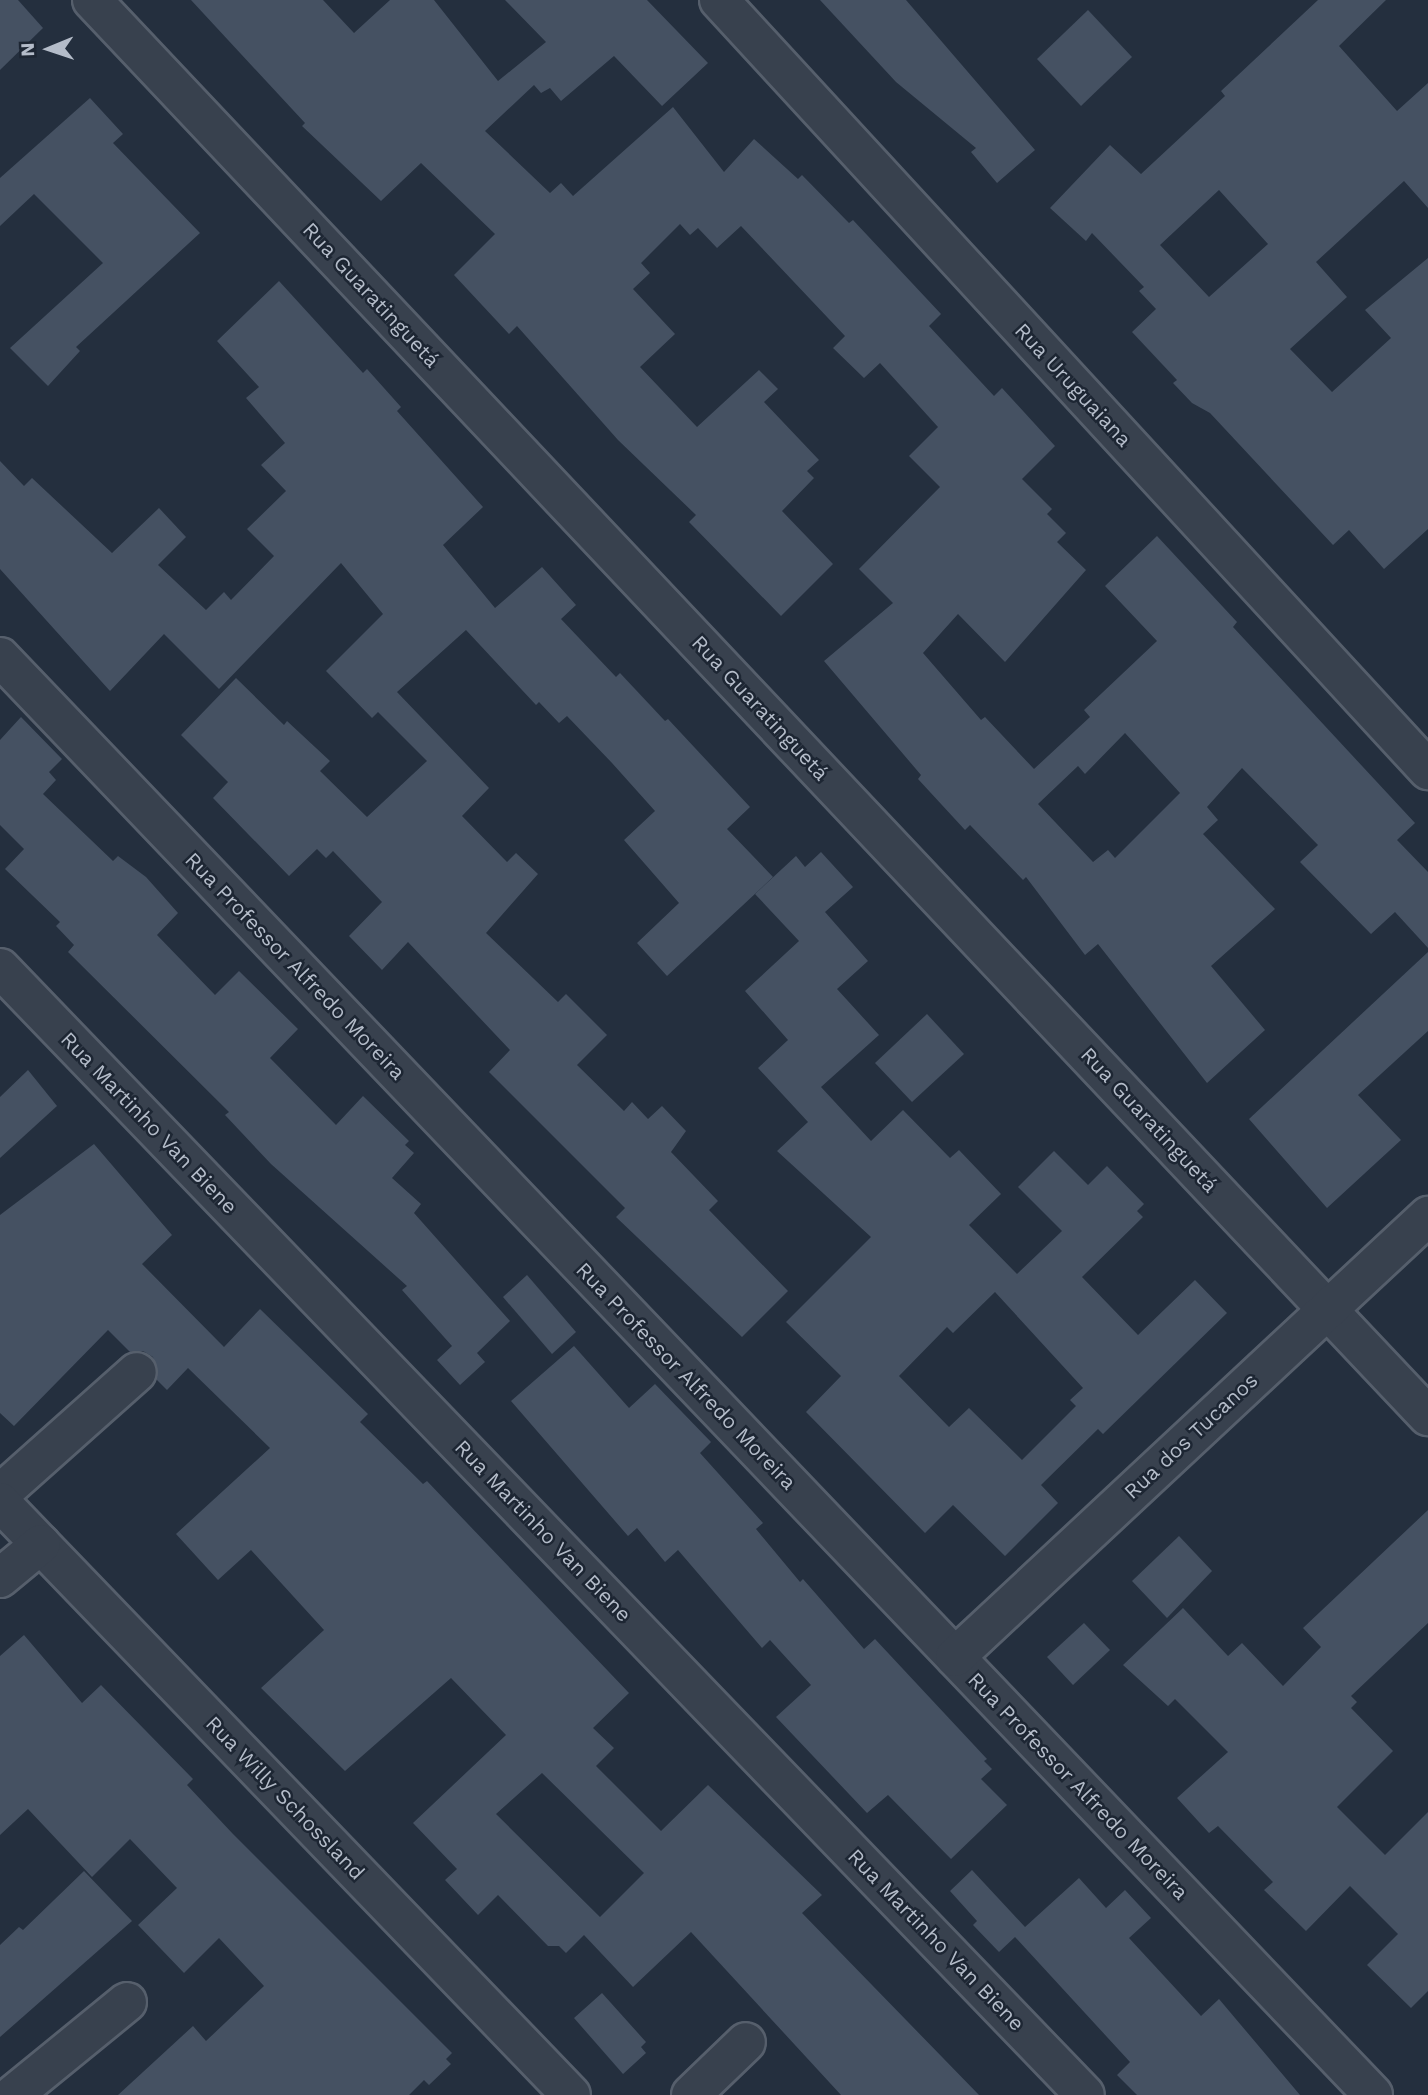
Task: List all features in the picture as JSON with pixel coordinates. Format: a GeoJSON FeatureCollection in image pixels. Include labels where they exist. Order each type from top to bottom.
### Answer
{"type":"FeatureCollection","features":[{"type":"Feature","properties":{"kind":"street","name":"Rua Guaratinguetá"},"geometry":{"type":"LineString","coordinates":[[92,0],[1428,1416]]}},
{"type":"Feature","properties":{"kind":"street","name":"Rua Uruguaiana"},"geometry":{"type":"LineString","coordinates":[[719,0],[1428,770]]}},
{"type":"Feature","properties":{"kind":"street","name":"Rua Professor Alfredo Moreira"},"geometry":{"type":"LineString","coordinates":[[0,657],[1373,2095]]}},
{"type":"Feature","properties":{"kind":"street","name":"Rua Martinho Van Biene"},"geometry":{"type":"LineString","coordinates":[[0,968],[1085,2095]]}},
{"type":"Feature","properties":{"kind":"street","name":"Rua dos Tucanos"},"geometry":{"type":"LineString","coordinates":[[955,1657],[1428,1216]]}},
{"type":"Feature","properties":{"kind":"street"},"geometry":{"type":"LineString","coordinates":[[0,1494],[136,1372]]}},
{"type":"Feature","properties":{"kind":"street","name":"Rua Willy Schossland"},"geometry":{"type":"LineString","coordinates":[[0,1502],[570,2095]]}},
{"type":"Feature","properties":{"kind":"street"},"geometry":{"type":"LineString","coordinates":[[0,1578],[41,1544]]}},
{"type":"Feature","properties":{"kind":"street"},"geometry":{"type":"LineString","coordinates":[[13,2095],[127,2002]]}},
{"type":"Feature","properties":{"kind":"street"},"geometry":{"type":"LineString","coordinates":[[691,2095],[746,2042]]}},
{"type":"Feature","properties":{"kind":"building"},"geometry":{"type":"Polygon","coordinates":[[[0,0],[18,0],[43,28],[0,70],[0,0]]]}},
{"type":"Feature","properties":{"kind":"building"},"geometry":{"type":"Polygon","coordinates":[[[191,0],[323,0],[354,33],[390,0],[434,0],[498,81],[546,42],[505,0],[647,0],[708,63],[662,106],[614,56],[561,101],[550,88],[541,93],[534,85],[485,131],[550,193],[561,183],[573,196],[673,107],[724,172],[754,139],[798,179],[802,175],[849,223],[853,220],[941,314],[929,326],[994,396],[1002,388],[1055,446],[1022,479],[1052,509],[1047,514],[1066,533],[1057,542],[1086,570],[1005,662],[958,614],[923,653],[981,720],[985,717],[1034,769],[1090,717],[1084,710],[1157,641],[1105,586],[1157,536],[1237,622],[1233,627],[1415,823],[1397,840],[1428,872],[1428,948],[1395,912],[1371,934],[1300,862],[1318,845],[1242,768],[1207,807],[1218,820],[1203,834],[1275,909],[1211,966],[1265,1030],[1207,1083],[1098,944],[1085,955],[1026,877],[1023,880],[970,825],[965,830],[918,779],[921,775],[824,661],[893,603],[859,569],[940,487],[909,456],[938,427],[880,363],[864,378],[833,348],[845,336],[741,226],[717,248],[698,228],[690,235],[680,224],[641,263],[650,273],[633,289],[675,334],[640,367],[697,427],[759,370],[778,389],[764,402],[819,460],[807,471],[814,478],[782,511],[833,564],[781,616],[689,522],[696,515],[618,440],[517,326],[509,334],[454,275],[495,234],[421,163],[381,201],[302,126],[305,123],[191,0]],[[1125,733],[1085,774],[1078,766],[1038,804],[1093,862],[1108,850],[1115,858],[1180,793],[1125,733]]]}},
{"type":"Feature","properties":{"kind":"building"},"geometry":{"type":"Polygon","coordinates":[[[820,0],[906,0],[1035,150],[997,183],[971,152],[976,148],[896,82],[820,0]]]}},
{"type":"Feature","properties":{"kind":"building"},"geometry":{"type":"Polygon","coordinates":[[[1318,0],[1386,0],[1339,46],[1397,111],[1428,83],[1428,208],[1404,181],[1316,262],[1347,297],[1290,349],[1332,392],[1391,338],[1365,310],[1428,258],[1428,529],[1384,569],[1349,530],[1333,545],[1210,413],[1192,403],[1173,383],[1177,380],[1132,332],[1156,309],[1139,291],[1144,287],[1092,233],[1086,241],[1050,208],[1110,145],[1141,174],[1225,96],[1221,91],[1318,0]],[[1219,190],[1160,245],[1209,297],[1268,244],[1219,190]]]}},
{"type":"Feature","properties":{"kind":"building"},"geometry":{"type":"Polygon","coordinates":[[[1088,10],[1132,57],[1081,106],[1037,59],[1088,10]]]}},
{"type":"Feature","properties":{"kind":"building"},"geometry":{"type":"Polygon","coordinates":[[[90,98],[123,134],[113,143],[200,233],[76,347],[80,351],[48,386],[10,348],[103,263],[34,194],[0,226],[0,178],[90,98]]]}},
{"type":"Feature","properties":{"kind":"building"},"geometry":{"type":"Polygon","coordinates":[[[279,281],[363,373],[367,369],[401,407],[397,411],[483,507],[443,545],[495,608],[542,567],[576,605],[561,619],[616,677],[620,673],[665,721],[668,719],[750,807],[727,829],[773,877],[667,976],[637,943],[679,903],[624,840],[655,811],[612,763],[567,716],[559,723],[539,702],[536,705],[466,630],[397,692],[489,788],[462,816],[507,862],[516,853],[538,874],[486,933],[558,1002],[566,994],[607,1035],[577,1065],[624,1111],[632,1102],[648,1119],[662,1106],[686,1131],[671,1152],[718,1201],[709,1210],[788,1291],[742,1337],[616,1217],[625,1208],[489,1072],[510,1050],[408,942],[382,970],[349,936],[382,902],[333,851],[326,858],[317,849],[289,876],[213,798],[228,782],[181,735],[236,678],[284,725],[287,721],[330,761],[320,771],[367,817],[427,761],[378,712],[372,718],[326,671],[383,614],[341,563],[219,689],[164,634],[110,691],[0,569],[0,461],[24,486],[32,478],[112,553],[159,508],[186,537],[158,565],[206,610],[224,592],[231,600],[274,556],[247,529],[286,491],[261,465],[285,443],[246,398],[259,387],[217,341],[279,281]]]}},
{"type":"Feature","properties":{"kind":"building"},"geometry":{"type":"Polygon","coordinates":[[[21,717],[62,759],[49,772],[56,780],[43,794],[113,861],[118,856],[146,877],[178,913],[157,935],[215,995],[239,971],[298,1029],[270,1058],[336,1125],[363,1096],[409,1141],[405,1145],[414,1153],[392,1178],[421,1204],[414,1213],[510,1321],[477,1353],[485,1362],[460,1385],[437,1360],[452,1346],[402,1290],[407,1286],[271,1164],[225,1115],[229,1112],[68,952],[74,945],[56,926],[60,922],[5,869],[24,849],[0,825],[0,740],[21,717]]]}},
{"type":"Feature","properties":{"kind":"building"},"geometry":{"type":"Polygon","coordinates":[[[821,852],[853,887],[825,912],[868,961],[837,989],[879,1035],[821,1087],[871,1141],[903,1110],[950,1158],[959,1150],[1001,1194],[969,1225],[1017,1274],[1062,1231],[1018,1187],[1054,1151],[1088,1185],[1107,1166],[1144,1204],[1137,1211],[1143,1217],[1082,1277],[1138,1335],[1195,1280],[1227,1313],[1103,1434],[1098,1429],[1041,1485],[1058,1503],[1005,1556],[953,1505],[925,1533],[806,1412],[841,1376],[786,1322],[871,1237],[777,1151],[808,1122],[758,1068],[788,1040],[745,991],[799,941],[755,894],[796,856],[805,867],[821,852]],[[995,1292],[953,1333],[947,1327],[899,1376],[949,1427],[969,1408],[1022,1460],[1076,1406],[1070,1400],[1083,1388],[995,1292]]]}},
{"type":"Feature","properties":{"kind":"building"},"geometry":{"type":"Polygon","coordinates":[[[1428,952],[1428,1031],[1358,1095],[1401,1140],[1327,1208],[1249,1119],[1428,952]]]}},
{"type":"Feature","properties":{"kind":"building"},"geometry":{"type":"Polygon","coordinates":[[[927,1014],[964,1054],[912,1102],[875,1063],[927,1014]]]}},
{"type":"Feature","properties":{"kind":"building"},"geometry":{"type":"Polygon","coordinates":[[[28,1070],[57,1106],[0,1158],[0,1097],[28,1070]]]}},
{"type":"Feature","properties":{"kind":"building"},"geometry":{"type":"Polygon","coordinates":[[[94,1144],[172,1235],[142,1264],[224,1347],[260,1309],[368,1414],[360,1422],[423,1484],[427,1481],[629,1693],[593,1728],[614,1748],[596,1766],[661,1831],[708,1785],[822,1895],[802,1913],[979,2095],[841,2095],[691,1932],[633,1987],[584,1935],[566,1953],[559,1946],[548,1946],[498,1895],[478,1915],[445,1880],[457,1869],[413,1823],[506,1735],[451,1678],[345,1771],[261,1688],[324,1630],[251,1550],[218,1580],[176,1534],[270,1448],[188,1368],[167,1390],[157,1380],[153,1357],[143,1351],[130,1352],[108,1330],[14,1426],[0,1413],[0,1215],[94,1144]],[[542,1773],[496,1814],[600,1917],[644,1873],[542,1773]]]}},
{"type":"Feature","properties":{"kind":"building"},"geometry":{"type":"Polygon","coordinates":[[[527,1275],[576,1332],[552,1354],[503,1297],[527,1275]]]}},
{"type":"Feature","properties":{"kind":"building"},"geometry":{"type":"Polygon","coordinates":[[[574,1346],[629,1408],[655,1384],[711,1442],[700,1453],[763,1523],[756,1529],[800,1582],[803,1579],[864,1649],[875,1639],[987,1759],[984,1761],[992,1769],[981,1779],[1007,1805],[951,1859],[888,1795],[867,1813],[776,1717],[811,1685],[770,1640],[762,1648],[678,1550],[665,1562],[637,1528],[628,1536],[511,1401],[574,1346]]]}},
{"type":"Feature","properties":{"kind":"building"},"geometry":{"type":"Polygon","coordinates":[[[1428,1510],[1428,1623],[1351,1696],[1357,1702],[1351,1708],[1393,1751],[1337,1807],[1385,1855],[1428,1812],[1428,1991],[1411,2008],[1367,1965],[1398,1934],[1350,1886],[1306,1931],[1264,1890],[1273,1882],[1218,1826],[1209,1833],[1177,1798],[1228,1752],[1175,1699],[1168,1706],[1123,1665],[1183,1608],[1228,1656],[1242,1643],[1283,1686],[1321,1647],[1303,1628],[1428,1510]]]}},
{"type":"Feature","properties":{"kind":"building"},"geometry":{"type":"Polygon","coordinates":[[[1179,1536],[1212,1571],[1167,1618],[1132,1581],[1179,1536]]]}},
{"type":"Feature","properties":{"kind":"building"},"geometry":{"type":"Polygon","coordinates":[[[1084,1623],[1110,1650],[1073,1685],[1047,1657],[1084,1623]]]}},
{"type":"Feature","properties":{"kind":"building"},"geometry":{"type":"Polygon","coordinates":[[[24,1635],[82,1703],[101,1685],[193,1779],[187,1785],[233,1834],[452,2053],[446,2059],[451,2064],[429,2085],[424,2080],[409,2095],[118,2095],[193,2026],[206,2041],[264,1986],[219,1938],[184,1973],[138,1925],[177,1888],[130,1839],[92,1877],[28,1809],[0,1835],[0,1656],[24,1635]]]}},
{"type":"Feature","properties":{"kind":"building"},"geometry":{"type":"Polygon","coordinates":[[[972,1870],[1025,1927],[1079,1878],[1106,1908],[1125,1890],[1151,1918],[1129,1938],[1201,2016],[1219,1999],[1300,2095],[1137,2095],[1117,2075],[1130,2062],[1015,1937],[999,1952],[973,1925],[977,1921],[950,1891],[972,1870]]]}},
{"type":"Feature","properties":{"kind":"building"},"geometry":{"type":"Polygon","coordinates":[[[84,1871],[132,1921],[0,2037],[0,1945],[19,1927],[23,1930],[84,1871]]]}},
{"type":"Feature","properties":{"kind":"building"},"geometry":{"type":"Polygon","coordinates":[[[602,1993],[646,2042],[641,2047],[646,2053],[623,2074],[574,2018],[602,1993]]]}}]}
